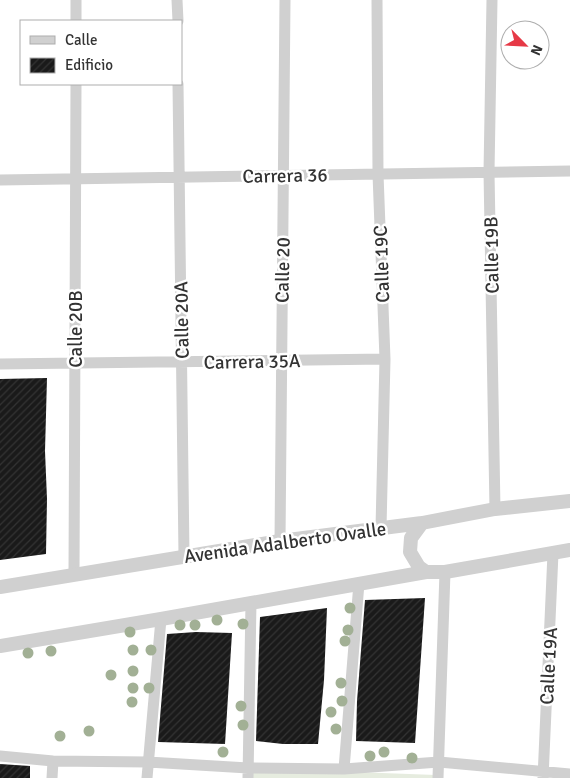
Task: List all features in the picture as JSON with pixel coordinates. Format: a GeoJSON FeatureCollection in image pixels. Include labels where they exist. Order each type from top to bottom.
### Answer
{"type":"FeatureCollection","features":[{"type":"Feature","properties":{"kind":"street"},"geometry":{"type":"LineString","coordinates":[[76,0],[76,20]]}},
{"type":"Feature","properties":{"kind":"street"},"geometry":{"type":"LineString","coordinates":[[177,0],[178,20]]}},
{"type":"Feature","properties":{"kind":"street","name":"Calle 20"},"geometry":{"type":"LineString","coordinates":[[280,541],[280,360],[285,0]]}},
{"type":"Feature","properties":{"kind":"street","name":"Calle 19C"},"geometry":{"type":"LineString","coordinates":[[378,0],[378,174],[385,359],[381,528]]}},
{"type":"Feature","properties":{"kind":"street","name":"Calle 19B"},"geometry":{"type":"LineString","coordinates":[[492,0],[490,172],[495,509]]}},
{"type":"Feature","properties":{"kind":"street","name":"Calle 20B"},"geometry":{"type":"LineString","coordinates":[[74,575],[76,85]]}},
{"type":"Feature","properties":{"kind":"street","name":"Calle 20A"},"geometry":{"type":"LineString","coordinates":[[178,85],[184,556]]}},
{"type":"Feature","properties":{"kind":"street","name":"Carrera 36"},"geometry":{"type":"LineString","coordinates":[[0,180],[570,171]]}},
{"type":"Feature","properties":{"kind":"street","name":"Carrera 35A"},"geometry":{"type":"LineString","coordinates":[[0,364],[385,359]]}},
{"type":"Feature","properties":{"kind":"street","name":"Avenida Adalberto Ovalle"},"geometry":{"type":"LineString","coordinates":[[0,587],[280,541],[422,523],[495,509],[570,501]]}},
{"type":"Feature","properties":{"kind":"street"},"geometry":{"type":"LineString","coordinates":[[422,523],[411,538],[410,545],[410,552],[422,569]]}},
{"type":"Feature","properties":{"kind":"street"},"geometry":{"type":"LineString","coordinates":[[0,646],[359,583],[422,569],[445,572],[570,550]]}},
{"type":"Feature","properties":{"kind":"street","name":"Calle 19A"},"geometry":{"type":"LineString","coordinates":[[543,775],[553,553]]}},
{"type":"Feature","properties":{"kind":"street"},"geometry":{"type":"LineString","coordinates":[[438,778],[445,572]]}},
{"type":"Feature","properties":{"kind":"street"},"geometry":{"type":"LineString","coordinates":[[344,768],[359,583]]}},
{"type":"Feature","properties":{"kind":"street"},"geometry":{"type":"LineString","coordinates":[[248,773],[251,602]]}},
{"type":"Feature","properties":{"kind":"street"},"geometry":{"type":"LineString","coordinates":[[147,778],[161,619]]}},
{"type":"Feature","properties":{"kind":"street"},"geometry":{"type":"LineString","coordinates":[[0,756],[53,760],[148,762],[248,773],[439,762],[543,775],[570,774]]}},
{"type":"Feature","properties":{"kind":"street"},"geometry":{"type":"LineString","coordinates":[[52,778],[53,760]]}},
{"type":"Feature","properties":{"kind":"green space"},"geometry":{"type":"Polygon","coordinates":[[[248,768],[436,775],[436,778],[247,778],[248,768]]]}},
{"type":"Feature","properties":{"kind":"building"},"geometry":{"type":"Polygon","coordinates":[[[47,378],[45,451],[47,499],[46,554],[0,560],[0,379],[47,378]]]}},
{"type":"Feature","properties":{"kind":"building"},"geometry":{"type":"Polygon","coordinates":[[[425,598],[415,743],[356,741],[357,701],[365,600],[425,598]]]}},
{"type":"Feature","properties":{"kind":"building"},"geometry":{"type":"Polygon","coordinates":[[[327,608],[324,680],[318,744],[283,744],[256,741],[260,617],[327,608]]]}},
{"type":"Feature","properties":{"kind":"building"},"geometry":{"type":"Polygon","coordinates":[[[196,632],[232,633],[225,744],[158,742],[167,634],[196,632]]]}},
{"type":"Feature","properties":{"kind":"building"},"geometry":{"type":"Polygon","coordinates":[[[0,764],[30,766],[30,778],[0,778],[0,764]]]}}]}
